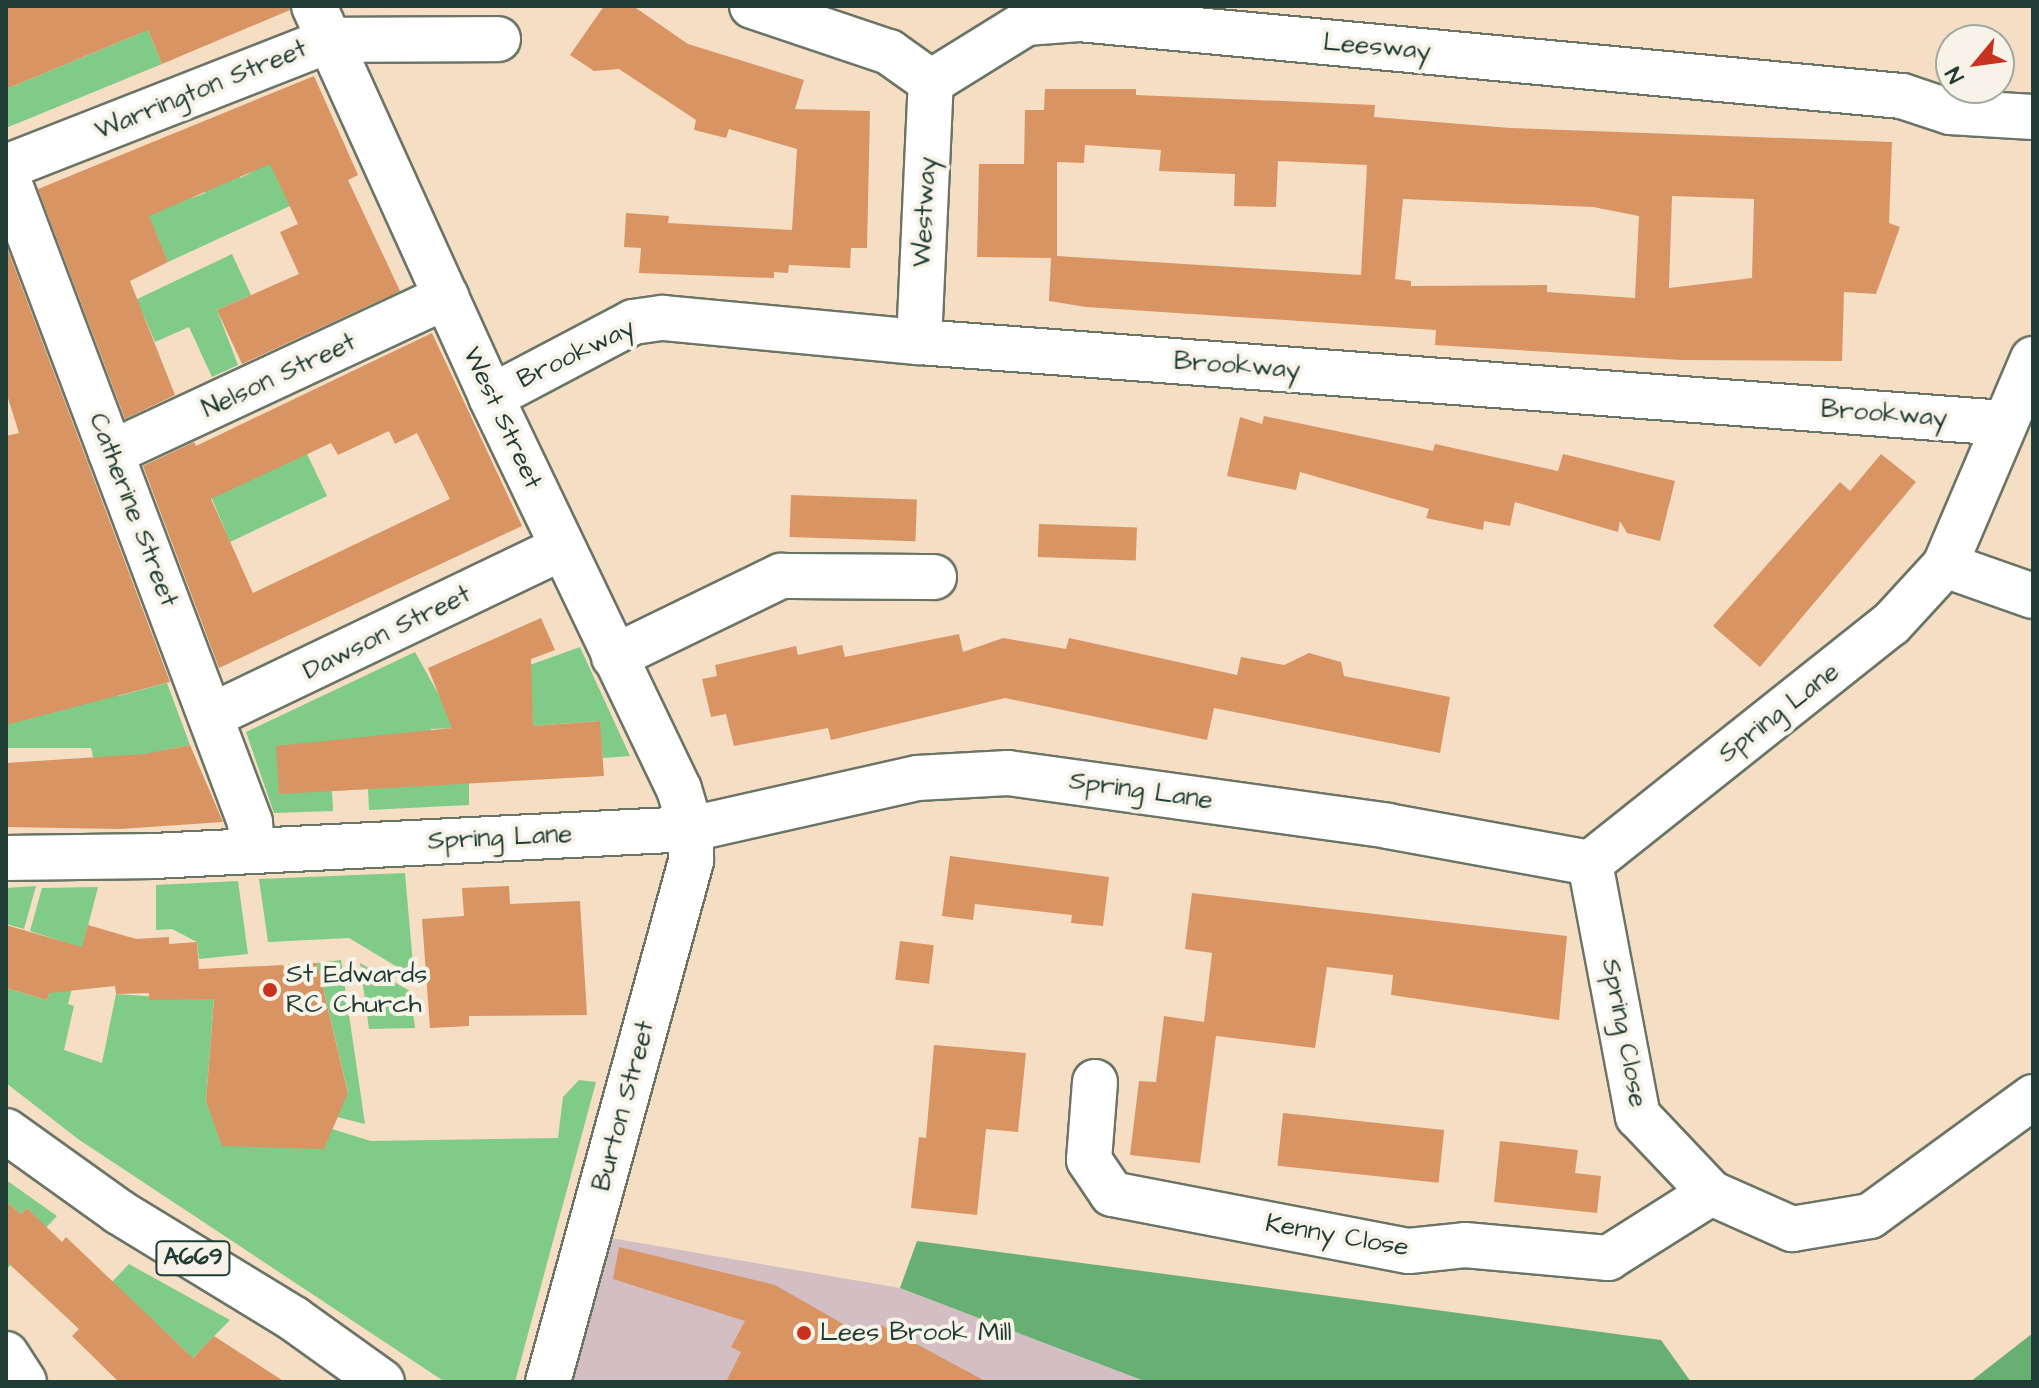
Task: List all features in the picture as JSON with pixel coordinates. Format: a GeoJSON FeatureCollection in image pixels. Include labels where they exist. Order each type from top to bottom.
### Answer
{"type":"FeatureCollection","features":[{"type":"Feature","properties":{"kind":"street"},"geometry":{"type":"LineString","coordinates":[[752,6],[889,52],[931,82]]}},
{"type":"Feature","properties":{"kind":"street","name":"Leesway"},"geometry":{"type":"LineString","coordinates":[[931,82],[1026,23],[1079,19],[1902,96],[1950,112],[2033,117]]}},
{"type":"Feature","properties":{"kind":"street","name":"Warrington Street"},"geometry":{"type":"LineString","coordinates":[[6,167],[322,23],[498,39]]}},
{"type":"Feature","properties":{"kind":"street","name":"West Street"},"geometry":{"type":"LineString","coordinates":[[322,23],[491,397],[687,805],[691,829]]}},
{"type":"Feature","properties":{"kind":"street","name":"Westway"},"geometry":{"type":"LineString","coordinates":[[919,342],[931,82]]}},
{"type":"Feature","properties":{"kind":"street","name":"Catherine Street"},"geometry":{"type":"LineString","coordinates":[[6,174],[250,822],[252,849]]}},
{"type":"Feature","properties":{"kind":"street","name":"Nelson Street"},"geometry":{"type":"LineString","coordinates":[[111,453],[446,297]]}},
{"type":"Feature","properties":{"kind":"street","name":"Brookway"},"geometry":{"type":"LineString","coordinates":[[491,397],[633,322],[663,318],[919,342],[2003,423]]}},
{"type":"Feature","properties":{"kind":"street","name":"Spring Lane"},"geometry":{"type":"LineString","coordinates":[[6,858],[691,829],[917,778],[1008,773],[1388,826],[1590,863],[1891,624],[1945,565],[2003,423],[2033,359]]}},
{"type":"Feature","properties":{"kind":"street","name":"Dawson Street"},"geometry":{"type":"LineString","coordinates":[[211,716],[562,548]]}},
{"type":"Feature","properties":{"kind":"street"},"geometry":{"type":"LineString","coordinates":[[1945,565],[2033,596]]}},
{"type":"Feature","properties":{"kind":"street"},"geometry":{"type":"LineString","coordinates":[[614,657],[781,576],[934,577]]}},
{"type":"Feature","properties":{"kind":"street","name":"Burton Street"},"geometry":{"type":"LineString","coordinates":[[548,1382],[691,861],[691,829]]}},
{"type":"Feature","properties":{"kind":"street","name":"Spring Close"},"geometry":{"type":"LineString","coordinates":[[1590,863],[1638,1116],[1711,1193],[1792,1229],[1870,1216],[2033,1097]]}},
{"type":"Feature","properties":{"kind":"street","name":"Kenny Close"},"geometry":{"type":"LineString","coordinates":[[1095,1082],[1089,1160],[1112,1194],[1409,1251],[1465,1245],[1608,1258],[1711,1193]]}},
{"type":"Feature","properties":{"kind":"street","name":"A669"},"geometry":{"type":"LineString","coordinates":[[6,1131],[119,1212],[294,1319],[382,1382]]}},
{"type":"Feature","properties":{"kind":"shaded area"},"geometry":{"type":"Polygon","coordinates":[[[605,1237],[900,1288],[1147,1382],[561,1382],[605,1237]]]}},
{"type":"Feature","properties":{"kind":"green space"},"geometry":{"type":"Polygon","coordinates":[[[138,6],[162,64],[6,128],[6,89],[141,33],[138,6]]]}},
{"type":"Feature","properties":{"kind":"green space"},"geometry":{"type":"Polygon","coordinates":[[[278,148],[290,206],[168,262],[157,236],[130,211],[186,187],[192,198],[205,193],[200,181],[235,166],[240,178],[252,172],[248,160],[278,148]]]}},
{"type":"Feature","properties":{"kind":"green space"},"geometry":{"type":"Polygon","coordinates":[[[232,254],[251,295],[217,310],[238,365],[212,377],[189,327],[155,342],[144,316],[97,336],[91,321],[232,254]]]}},
{"type":"Feature","properties":{"kind":"green space"},"geometry":{"type":"Polygon","coordinates":[[[307,454],[327,496],[230,542],[203,477],[307,454]]]}},
{"type":"Feature","properties":{"kind":"green space"},"geometry":{"type":"Polygon","coordinates":[[[580,647],[630,756],[603,758],[599,721],[533,726],[532,708],[500,726],[431,729],[432,782],[469,782],[469,805],[369,810],[368,789],[332,791],[333,811],[274,813],[246,732],[415,652],[440,697],[580,647]]]}},
{"type":"Feature","properties":{"kind":"green space"},"geometry":{"type":"Polygon","coordinates":[[[102,653],[118,696],[167,683],[190,745],[164,750],[169,771],[93,757],[91,748],[6,748],[6,697],[102,653]]]}},
{"type":"Feature","properties":{"kind":"green space"},"geometry":{"type":"Polygon","coordinates":[[[405,873],[414,977],[349,938],[268,942],[259,879],[405,873]]]}},
{"type":"Feature","properties":{"kind":"green space"},"geometry":{"type":"Polygon","coordinates":[[[238,881],[248,954],[199,959],[197,942],[172,929],[156,930],[156,885],[238,881]]]}},
{"type":"Feature","properties":{"kind":"green space"},"geometry":{"type":"Polygon","coordinates":[[[36,886],[24,929],[6,924],[6,888],[36,886]]]}},
{"type":"Feature","properties":{"kind":"green space"},"geometry":{"type":"Polygon","coordinates":[[[98,887],[68,1004],[74,1006],[64,1050],[102,1063],[116,994],[190,999],[216,971],[206,1101],[223,1146],[332,1129],[371,1141],[558,1138],[563,1097],[579,1080],[596,1082],[515,1382],[445,1382],[78,1139],[6,1083],[6,988],[47,1000],[64,942],[30,931],[42,888],[98,887]]]}},
{"type":"Feature","properties":{"kind":"green space"},"geometry":{"type":"Polygon","coordinates":[[[341,960],[365,1124],[337,1117],[348,1092],[317,963],[341,960]]]}},
{"type":"Feature","properties":{"kind":"green space"},"geometry":{"type":"Polygon","coordinates":[[[360,963],[410,991],[415,1028],[369,1029],[360,963]]]}},
{"type":"Feature","properties":{"kind":"green space"},"geometry":{"type":"Polygon","coordinates":[[[6,1180],[57,1216],[6,1270],[6,1250],[37,1218],[27,1208],[21,1214],[6,1201],[6,1180]]]}},
{"type":"Feature","properties":{"kind":"green space"},"geometry":{"type":"Polygon","coordinates":[[[917,1241],[1661,1340],[1691,1382],[1147,1382],[900,1288],[917,1241]]]}},
{"type":"Feature","properties":{"kind":"green space"},"geometry":{"type":"Polygon","coordinates":[[[129,1264],[230,1320],[169,1382],[188,1353],[118,1288],[79,1329],[73,1323],[129,1264]]]}},
{"type":"Feature","properties":{"kind":"green space"},"geometry":{"type":"Polygon","coordinates":[[[2033,1333],[2033,1382],[1970,1382],[2033,1333]]]}},
{"type":"Feature","properties":{"kind":"building"},"geometry":{"type":"Polygon","coordinates":[[[6,6],[289,6],[290,10],[162,64],[148,30],[6,89],[6,6]]]}},
{"type":"Feature","properties":{"kind":"building"},"geometry":{"type":"Polygon","coordinates":[[[604,6],[633,6],[688,44],[804,80],[795,109],[870,111],[867,248],[851,248],[850,268],[789,265],[788,273],[774,272],[774,278],[639,273],[641,248],[624,247],[626,213],[669,216],[668,223],[792,230],[797,149],[729,129],[726,138],[694,130],[696,120],[619,69],[594,71],[570,55],[604,6]]]}},
{"type":"Feature","properties":{"kind":"building"},"geometry":{"type":"Polygon","coordinates":[[[314,76],[358,175],[348,180],[400,291],[242,364],[217,310],[299,274],[280,232],[298,224],[270,164],[149,216],[168,262],[130,281],[175,395],[125,419],[38,189],[314,76]]]}},
{"type":"Feature","properties":{"kind":"building"},"geometry":{"type":"Polygon","coordinates":[[[1045,89],[1136,89],[1136,95],[1375,105],[1374,117],[1510,128],[1892,142],[1889,223],[1900,227],[1876,294],[1844,292],[1842,361],[1682,360],[1435,345],[1436,330],[1086,307],[1049,301],[1051,258],[977,257],[979,164],[1024,164],[1025,110],[1044,110],[1045,89]],[[1085,145],[1084,163],[1057,162],[1057,256],[1361,275],[1367,165],[1278,161],[1276,207],[1234,206],[1235,174],[1159,171],[1161,150],[1085,145]],[[1672,196],[1669,288],[1752,278],[1754,199],[1672,196]],[[1403,199],[1395,279],[1411,281],[1411,286],[1547,285],[1547,292],[1635,298],[1639,216],[1593,207],[1403,199]]]}},
{"type":"Feature","properties":{"kind":"building"},"geometry":{"type":"Polygon","coordinates":[[[6,245],[170,682],[6,725],[6,436],[19,433],[6,392],[6,245]]]}},
{"type":"Feature","properties":{"kind":"building"},"geometry":{"type":"Polygon","coordinates":[[[432,333],[522,526],[219,668],[143,466],[194,442],[196,446],[432,333]],[[389,431],[338,455],[331,443],[211,499],[253,593],[450,499],[417,433],[395,444],[389,431]]]}},
{"type":"Feature","properties":{"kind":"building"},"geometry":{"type":"Polygon","coordinates":[[[1264,416],[1433,451],[1435,444],[1558,471],[1563,454],[1675,481],[1660,541],[1627,533],[1620,521],[1618,532],[1515,502],[1510,526],[1484,521],[1483,530],[1426,518],[1429,509],[1300,472],[1296,490],[1227,476],[1240,417],[1262,424],[1264,416]]]}},
{"type":"Feature","properties":{"kind":"building"},"geometry":{"type":"Polygon","coordinates":[[[1881,454],[1916,482],[1760,667],[1713,626],[1840,482],[1850,491],[1881,454]]]}},
{"type":"Feature","properties":{"kind":"building"},"geometry":{"type":"Polygon","coordinates":[[[791,495],[917,499],[915,541],[790,537],[791,495]]]}},
{"type":"Feature","properties":{"kind":"building"},"geometry":{"type":"Polygon","coordinates":[[[1039,524],[1137,527],[1136,560],[1038,557],[1039,524]]]}},
{"type":"Feature","properties":{"kind":"building"},"geometry":{"type":"Polygon","coordinates":[[[541,618],[555,650],[531,659],[533,726],[600,721],[604,776],[279,794],[276,746],[452,728],[428,668],[541,618]]]}},
{"type":"Feature","properties":{"kind":"building"},"geometry":{"type":"Polygon","coordinates":[[[959,634],[963,652],[1003,638],[1066,649],[1069,638],[1237,675],[1241,657],[1284,665],[1309,653],[1341,662],[1344,676],[1450,697],[1440,753],[1214,708],[1207,740],[1005,698],[831,740],[828,728],[734,746],[726,714],[711,717],[702,679],[717,676],[715,665],[796,646],[798,655],[842,645],[845,657],[959,634]]]}},
{"type":"Feature","properties":{"kind":"building"},"geometry":{"type":"Polygon","coordinates":[[[190,745],[223,822],[120,829],[6,827],[6,763],[144,754],[190,745]]]}},
{"type":"Feature","properties":{"kind":"building"},"geometry":{"type":"Polygon","coordinates":[[[950,856],[1109,877],[1103,926],[1071,923],[1072,915],[975,904],[973,920],[942,916],[950,856]]]}},
{"type":"Feature","properties":{"kind":"building"},"geometry":{"type":"Polygon","coordinates":[[[509,886],[510,904],[580,901],[587,1015],[469,1016],[469,1026],[430,1028],[422,919],[464,916],[462,888],[509,886]]]}},
{"type":"Feature","properties":{"kind":"building"},"geometry":{"type":"Polygon","coordinates":[[[1192,893],[1567,936],[1559,1020],[1391,995],[1393,975],[1327,967],[1315,1048],[1216,1036],[1200,1163],[1130,1155],[1139,1081],[1156,1082],[1164,1016],[1204,1022],[1212,953],[1185,949],[1192,893]]]}},
{"type":"Feature","properties":{"kind":"building"},"geometry":{"type":"Polygon","coordinates":[[[6,925],[82,947],[88,925],[136,939],[169,937],[169,944],[197,942],[199,969],[283,965],[289,980],[288,964],[317,963],[348,1093],[324,1149],[222,1146],[206,1101],[214,999],[149,1000],[149,993],[116,994],[115,986],[49,993],[47,1000],[6,988],[6,925]]]}},
{"type":"Feature","properties":{"kind":"building"},"geometry":{"type":"Polygon","coordinates":[[[900,941],[934,945],[929,984],[895,980],[900,941]]]}},
{"type":"Feature","properties":{"kind":"building"},"geometry":{"type":"Polygon","coordinates":[[[934,1045],[1026,1053],[1018,1132],[986,1129],[977,1215],[911,1208],[919,1137],[926,1138],[934,1045]]]}},
{"type":"Feature","properties":{"kind":"building"},"geometry":{"type":"Polygon","coordinates":[[[1283,1113],[1444,1130],[1439,1183],[1277,1166],[1283,1113]]]}},
{"type":"Feature","properties":{"kind":"building"},"geometry":{"type":"Polygon","coordinates":[[[1500,1141],[1578,1150],[1575,1173],[1601,1176],[1597,1213],[1494,1202],[1500,1141]]]}},
{"type":"Feature","properties":{"kind":"building"},"geometry":{"type":"Polygon","coordinates":[[[6,1201],[21,1214],[27,1208],[62,1242],[66,1237],[193,1358],[214,1336],[285,1382],[119,1382],[72,1336],[79,1329],[6,1261],[6,1201]]]}},
{"type":"Feature","properties":{"kind":"building","name":"Lees Brook Mill"},"geometry":{"type":"Polygon","coordinates":[[[619,1247],[775,1285],[873,1341],[881,1325],[987,1382],[726,1382],[741,1352],[731,1347],[745,1321],[613,1279],[619,1247]]]}},
{"type":"Feature","properties":{"kind":"place","name":"St Edwards RC Church"},"geometry":{"type":"Point","coordinates":[270,990]}},
{"type":"Feature","properties":{"kind":"place","name":"Lees Brook Mill"},"geometry":{"type":"Point","coordinates":[804,1333]}}]}
